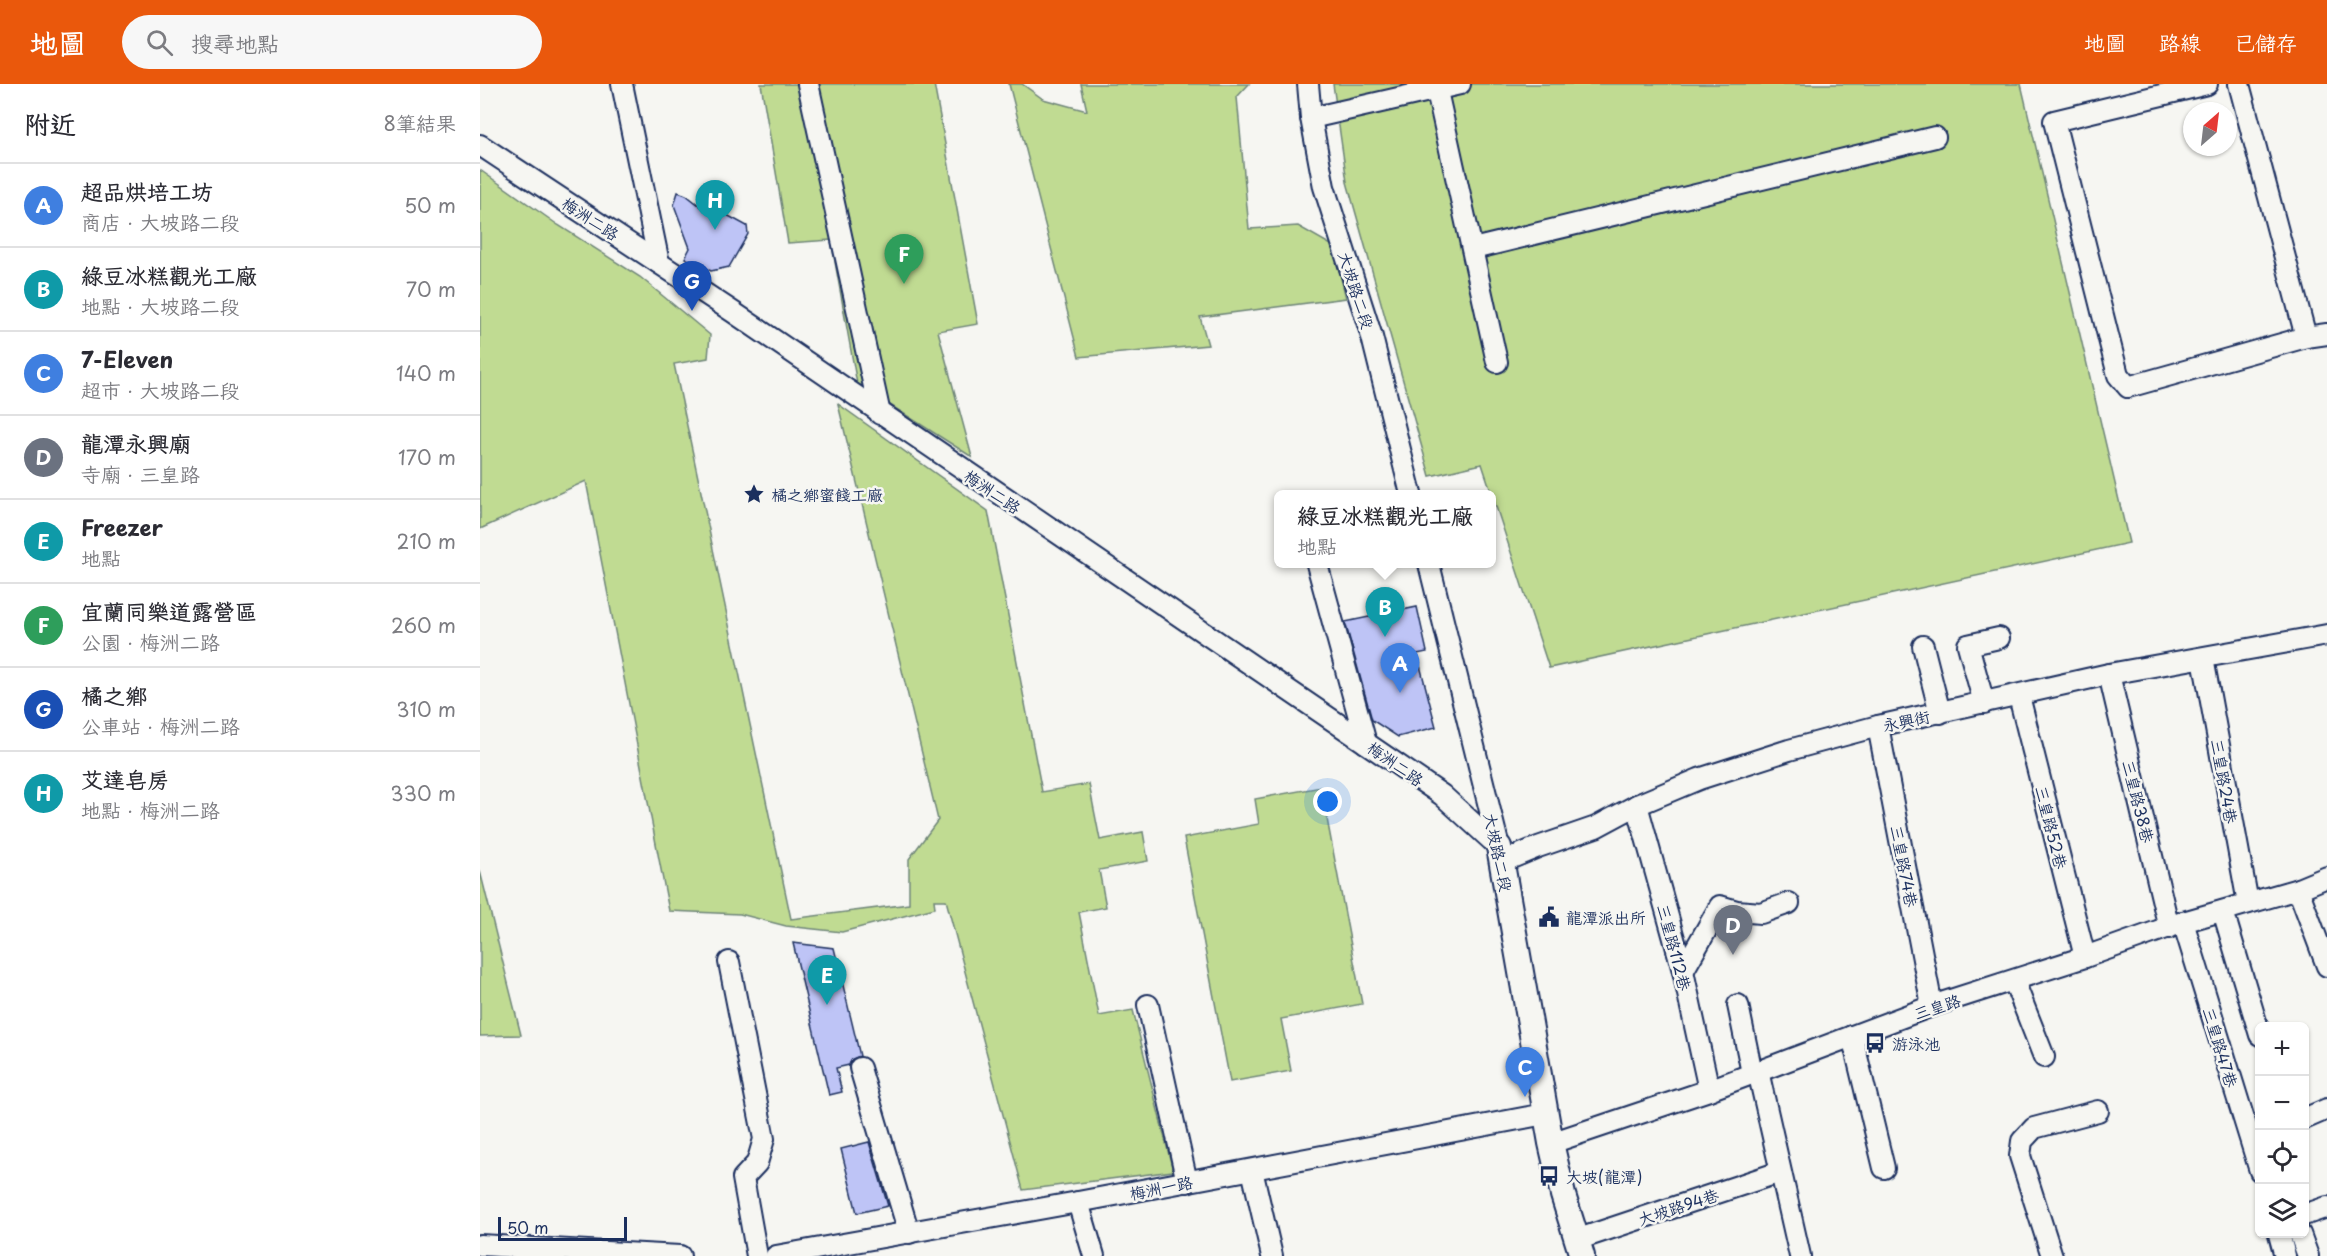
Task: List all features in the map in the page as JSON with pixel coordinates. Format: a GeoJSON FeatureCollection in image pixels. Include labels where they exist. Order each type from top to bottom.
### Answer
{"type":"FeatureCollection","features":[{"type":"Feature","properties":{"kind":"main road","name":"大坡路二段"},"geometry":{"type":"LineString","coordinates":[[1501,854],[1545,1114],[1579,1248]]}},
{"type":"Feature","properties":{"kind":"street"},"geometry":{"type":"LineString","coordinates":[[622,84],[658,263]]}},
{"type":"Feature","properties":{"kind":"street"},"geometry":{"type":"LineString","coordinates":[[808,84],[880,414]]}},
{"type":"Feature","properties":{"kind":"street","name":"大坡路二段"},"geometry":{"type":"LineString","coordinates":[[1308,84],[1311,118],[1324,187],[1372,337],[1410,490]]}},
{"type":"Feature","properties":{"kind":"street"},"geometry":{"type":"LineString","coordinates":[[1311,118],[1460,84]]}},
{"type":"Feature","properties":{"kind":"street"},"geometry":{"type":"LineString","coordinates":[[2206,84],[2054,122],[2118,375],[2128,387],[2306,337],[2327,334]]}},
{"type":"Feature","properties":{"kind":"street"},"geometry":{"type":"LineString","coordinates":[[2239,84],[2306,337]]}},
{"type":"Feature","properties":{"kind":"street"},"geometry":{"type":"LineString","coordinates":[[1437,91],[1497,362]]}},
{"type":"Feature","properties":{"kind":"street"},"geometry":{"type":"LineString","coordinates":[[1473,249],[1935,137]]}},
{"type":"Feature","properties":{"kind":"street","name":"梅洲二路"},"geometry":{"type":"LineString","coordinates":[[480,145],[1366,742],[1442,795],[1501,854]]}},
{"type":"Feature","properties":{"kind":"street"},"geometry":{"type":"LineString","coordinates":[[1318,568],[1366,742]]}},
{"type":"Feature","properties":{"kind":"street","name":"大坡路二段"},"geometry":{"type":"LineString","coordinates":[[1430,568],[1501,854]]}},
{"type":"Feature","properties":{"kind":"street","name":"永興街"},"geometry":{"type":"LineString","coordinates":[[1501,854],[1538,847],[1596,827],[1637,805],[1699,779],[1789,750],[1878,726],[1984,704],[2109,674],[2327,635]]}},
{"type":"Feature","properties":{"kind":"street"},"geometry":{"type":"LineString","coordinates":[[1984,704],[1968,645],[1999,638]]}},
{"type":"Feature","properties":{"kind":"street"},"geometry":{"type":"LineString","coordinates":[[1923,646],[1940,713]]}},
{"type":"Feature","properties":{"kind":"street","name":"三皇路24巷"},"geometry":{"type":"LineString","coordinates":[[2203,658],[2247,903]]}},
{"type":"Feature","properties":{"kind":"street","name":"三皇路38巷"},"geometry":{"type":"LineString","coordinates":[[2109,674],[2176,925]]}},
{"type":"Feature","properties":{"kind":"street","name":"三皇路52巷"},"geometry":{"type":"LineString","coordinates":[[2019,696],[2085,957]]}},
{"type":"Feature","properties":{"kind":"street","name":"三皇路74巷"},"geometry":{"type":"LineString","coordinates":[[1878,726],[1932,1006]]}},
{"type":"Feature","properties":{"kind":"street","name":"三皇路112巷"},"geometry":{"type":"LineString","coordinates":[[1637,805],[1683,971],[1708,1090]]}},
{"type":"Feature","properties":{"kind":"street","name":"三皇路"},"geometry":{"type":"LineString","coordinates":[[1551,1143],[1708,1090],[1932,1006],[2014,981],[2176,925],[2327,878]]}},
{"type":"Feature","properties":{"kind":"street"},"geometry":{"type":"LineString","coordinates":[[2298,888],[2327,966]]}},
{"type":"Feature","properties":{"kind":"street"},"geometry":{"type":"LineString","coordinates":[[1683,971],[1720,906],[1761,913],[1789,903]]}},
{"type":"Feature","properties":{"kind":"street"},"geometry":{"type":"LineString","coordinates":[[2223,910],[2255,1022]]}},
{"type":"Feature","properties":{"kind":"street","name":"三皇路47巷"},"geometry":{"type":"LineString","coordinates":[[2176,925],[2255,1159]]}},
{"type":"Feature","properties":{"kind":"street"},"geometry":{"type":"LineString","coordinates":[[729,962],[764,1139],[757,1163],[743,1178],[757,1256]]}},
{"type":"Feature","properties":{"kind":"street"},"geometry":{"type":"LineString","coordinates":[[2014,981],[2044,1057]]}},
{"type":"Feature","properties":{"kind":"street"},"geometry":{"type":"LineString","coordinates":[[1148,1005],[1187,1182]]}},
{"type":"Feature","properties":{"kind":"street"},"geometry":{"type":"LineString","coordinates":[[1738,1005],[1800,1256]]}},
{"type":"Feature","properties":{"kind":"street"},"geometry":{"type":"LineString","coordinates":[[1852,1036],[1884,1168]]}},
{"type":"Feature","properties":{"kind":"street"},"geometry":{"type":"LineString","coordinates":[[860,1068],[909,1233]]}},
{"type":"Feature","properties":{"kind":"street"},"geometry":{"type":"LineString","coordinates":[[2309,1117],[2327,1109]]}},
{"type":"Feature","properties":{"kind":"street"},"geometry":{"type":"LineString","coordinates":[[2052,1256],[2020,1156],[2022,1141],[2034,1128],[2098,1111]]}},
{"type":"Feature","properties":{"kind":"street","name":"梅洲一路"},"geometry":{"type":"LineString","coordinates":[[776,1256],[1252,1170],[1545,1114]]}},
{"type":"Feature","properties":{"kind":"street"},"geometry":{"type":"LineString","coordinates":[[1252,1170],[1272,1256]]}},
{"type":"Feature","properties":{"kind":"street","name":"大坡路94巷"},"geometry":{"type":"LineString","coordinates":[[1579,1248],[1780,1172]]}},
{"type":"Feature","properties":{"kind":"street"},"geometry":{"type":"LineString","coordinates":[[1078,1202],[1094,1256]]}},
{"type":"Feature","properties":{"kind":"street"},"geometry":{"type":"LineString","coordinates":[[2309,1213],[2327,1207]]}},
{"type":"Feature","properties":{"kind":"street"},"geometry":{"type":"LineString","coordinates":[[2280,1238],[2285,1256]]}},
{"type":"Feature","properties":{"kind":"street"},"geometry":{"type":"LineString","coordinates":[[2303,1238],[2308,1256]]}},
{"type":"Feature","properties":{"kind":"street"},"geometry":{"type":"LineString","coordinates":[[480,1245],[591,1254],[680,1256]]}},
{"type":"Feature","properties":{"kind":"green space"},"geometry":{"type":"Polygon","coordinates":[[[761,84],[934,84],[978,324],[938,331],[972,457],[857,384],[831,240],[788,243],[761,84]]]}},
{"type":"Feature","properties":{"kind":"green space"},"geometry":{"type":"Polygon","coordinates":[[[1009,84],[1022,84],[1043,99],[1087,111],[1081,84],[1249,84],[1237,97],[1249,229],[1298,226],[1333,246],[1346,298],[1200,317],[1208,345],[1079,357],[1009,84]]]}},
{"type":"Feature","properties":{"kind":"green space"},"geometry":{"type":"Polygon","coordinates":[[[1333,84],[2021,84],[2129,543],[1549,668],[1496,507],[1496,490],[1491,490],[1482,464],[1430,476],[1347,182],[1333,84]]]}},
{"type":"Feature","properties":{"kind":"green space"},"geometry":{"type":"Polygon","coordinates":[[[480,170],[558,225],[640,277],[710,335],[708,358],[674,364],[791,919],[909,904],[909,859],[938,820],[838,404],[988,511],[1042,792],[1089,784],[1100,840],[1143,832],[1148,861],[1099,870],[1106,907],[1079,912],[1099,1016],[1133,1010],[1173,1171],[1023,1190],[946,900],[934,900],[935,908],[842,932],[786,926],[740,914],[669,911],[586,481],[480,529],[480,170]]]}},
{"type":"Feature","properties":{"kind":"green space"},"geometry":{"type":"Polygon","coordinates":[[[1321,787],[1362,1004],[1281,1019],[1291,1071],[1230,1082],[1184,838],[1259,824],[1255,799],[1321,787]]]}},
{"type":"Feature","properties":{"kind":"green space"},"geometry":{"type":"Polygon","coordinates":[[[480,871],[521,1035],[480,1036],[480,871]]]}},
{"type":"Feature","properties":{"kind":"building"},"geometry":{"type":"Polygon","coordinates":[[[678,192],[686,195],[704,209],[725,214],[747,226],[748,234],[729,267],[711,271],[685,258],[690,248],[674,205],[678,192]]]}},
{"type":"Feature","properties":{"kind":"building"},"geometry":{"type":"Polygon","coordinates":[[[1417,607],[1427,652],[1417,654],[1436,727],[1398,737],[1372,720],[1345,622],[1417,607]]]}},
{"type":"Feature","properties":{"kind":"building"},"geometry":{"type":"Polygon","coordinates":[[[793,943],[834,948],[860,1056],[852,1059],[849,1065],[836,1068],[842,1092],[829,1095],[793,943]]]}},
{"type":"Feature","properties":{"kind":"building"},"geometry":{"type":"Polygon","coordinates":[[[869,1142],[888,1206],[857,1213],[841,1149],[869,1142]]]}},
{"type":"Feature","properties":{"kind":"place","name":"艾達皂房"},"geometry":{"type":"Point","coordinates":[715,230]}},
{"type":"Feature","properties":{"kind":"place","name":"宜蘭同樂道露營區"},"geometry":{"type":"Point","coordinates":[904,284]}},
{"type":"Feature","properties":{"kind":"place","name":"橘之鄉"},"geometry":{"type":"Point","coordinates":[692,311]}},
{"type":"Feature","properties":{"kind":"place","name":"橘之鄉蜜餞工廠"},"geometry":{"type":"Point","coordinates":[754,494]}},
{"type":"Feature","properties":{"kind":"place","name":"綠豆冰糕觀光工廠"},"geometry":{"type":"Point","coordinates":[1385,637]}},
{"type":"Feature","properties":{"kind":"place","name":"超品烘培工坊"},"geometry":{"type":"Point","coordinates":[1400,693]}},
{"type":"Feature","properties":{"kind":"place","name":"龍潭派出所"},"geometry":{"type":"Point","coordinates":[1549,917]}},
{"type":"Feature","properties":{"kind":"place","name":"龍潭永興廟"},"geometry":{"type":"Point","coordinates":[1733,955]}},
{"type":"Feature","properties":{"kind":"place","name":"Freezer"},"geometry":{"type":"Point","coordinates":[827,1005]}},
{"type":"Feature","properties":{"kind":"place","name":"游泳池"},"geometry":{"type":"Point","coordinates":[1875,1043]}},
{"type":"Feature","properties":{"kind":"place","name":"7-Eleven"},"geometry":{"type":"Point","coordinates":[1525,1097]}},
{"type":"Feature","properties":{"kind":"place","name":"大坡(龍潭)"},"geometry":{"type":"Point","coordinates":[1549,1176]}}]}
